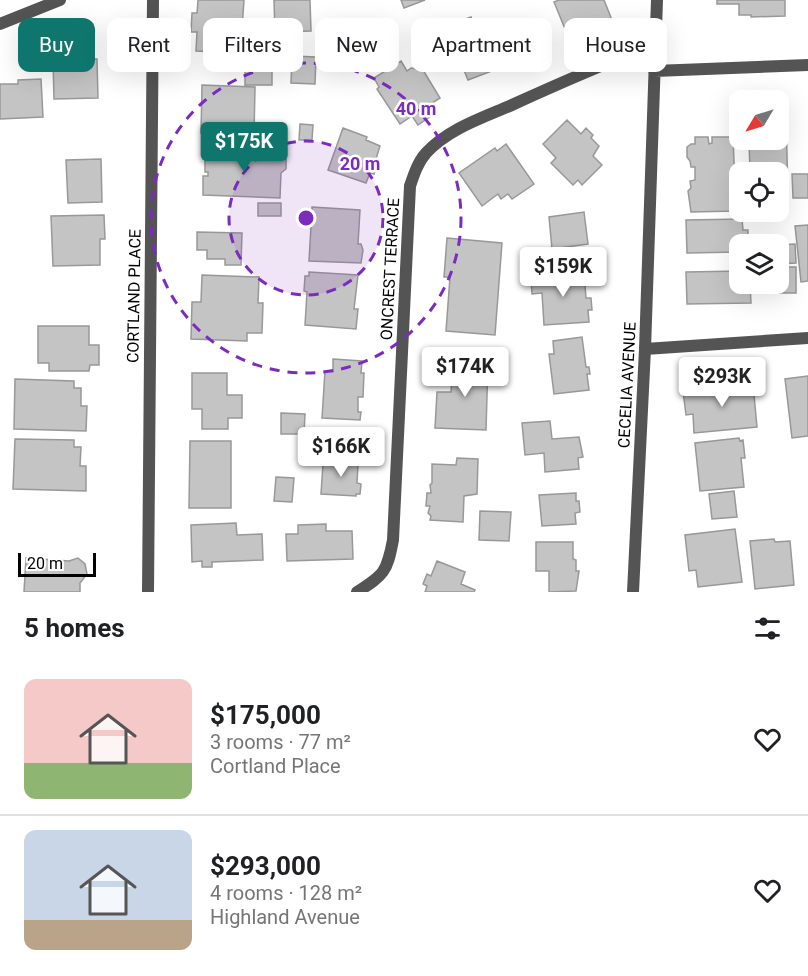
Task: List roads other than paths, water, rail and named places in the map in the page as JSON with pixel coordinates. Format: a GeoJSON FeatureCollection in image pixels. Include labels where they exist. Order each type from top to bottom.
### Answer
{"type":"FeatureCollection","features":[{"type":"Feature","properties":{"kind":"street"},"geometry":{"type":"LineString","coordinates":[[0,24],[60,0]]}},
{"type":"Feature","properties":{"kind":"street","name":"CORTLAND PLACE"},"geometry":{"type":"LineString","coordinates":[[148,592],[153,0]]}},
{"type":"Feature","properties":{"kind":"street","name":"CECELIA AVENUE"},"geometry":{"type":"LineString","coordinates":[[656,18],[657,0]]}},
{"type":"Feature","properties":{"kind":"street"},"geometry":{"type":"LineString","coordinates":[[667,71],[808,65]]}},
{"type":"Feature","properties":{"kind":"street","name":"ONCREST TERRACE"},"geometry":{"type":"LineString","coordinates":[[357,592],[379,578],[389,560],[393,540],[410,186],[416,169],[426,154],[464,126],[585,72]]}},
{"type":"Feature","properties":{"kind":"street","name":"CECELIA AVENUE"},"geometry":{"type":"LineString","coordinates":[[633,592],[645,349],[654,72]]}},
{"type":"Feature","properties":{"kind":"street"},"geometry":{"type":"LineString","coordinates":[[645,349],[808,338]]}}]}
